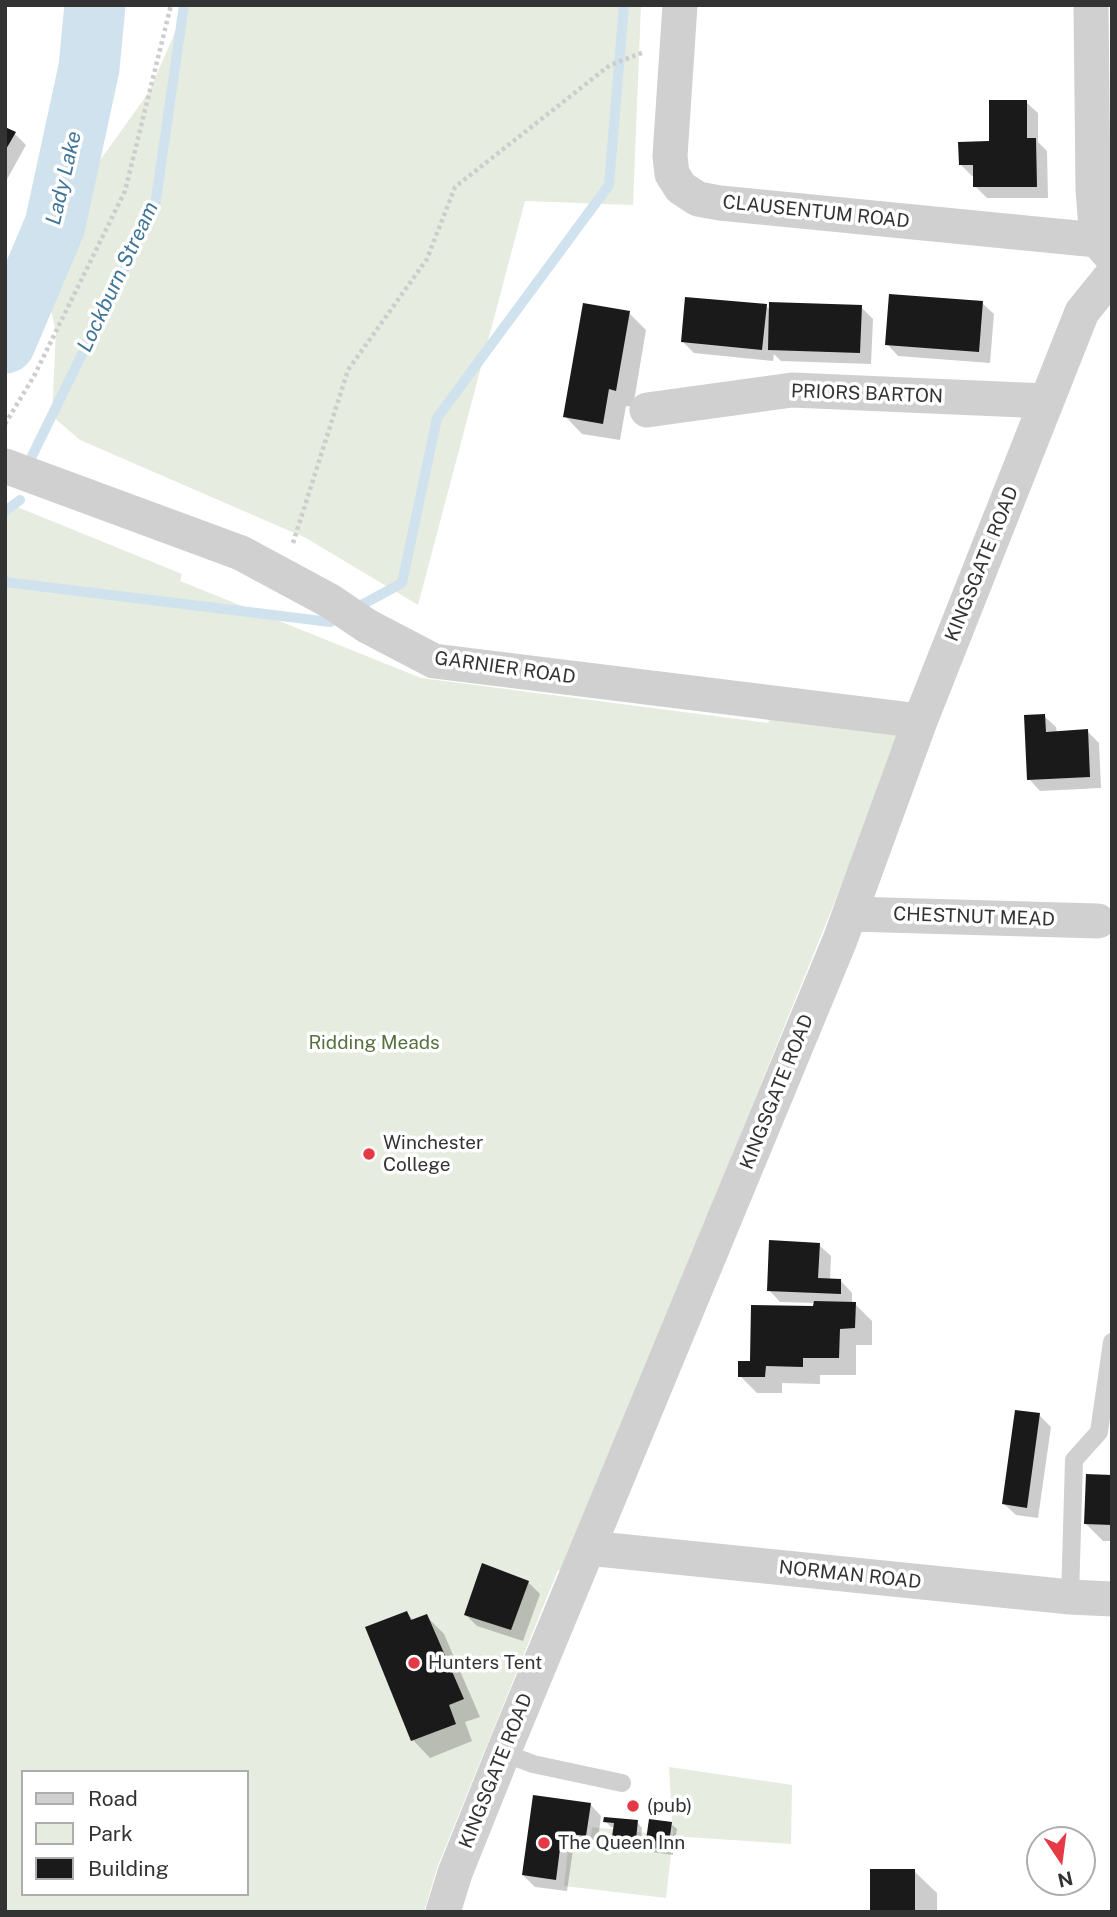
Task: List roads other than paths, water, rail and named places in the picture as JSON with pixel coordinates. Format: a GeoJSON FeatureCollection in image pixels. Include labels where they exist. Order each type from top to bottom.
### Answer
{"type":"FeatureCollection","features":[{"type":"Feature","properties":{"kind":"street","name":"CLAUSENTUM ROAD"},"geometry":{"type":"LineString","coordinates":[[680,5],[670,156],[672,174],[681,188],[698,199],[720,204],[1104,248]]}},
{"type":"Feature","properties":{"kind":"street"},"geometry":{"type":"LineString","coordinates":[[1091,5],[1093,190],[1104,248]]}},
{"type":"Feature","properties":{"kind":"street","name":"KINGSGATE ROAD"},"geometry":{"type":"LineString","coordinates":[[443,1912],[455,1873],[850,914],[920,721],[1082,312],[1112,275]]}},
{"type":"Feature","properties":{"kind":"street","name":"PRIORS BARTON"},"geometry":{"type":"LineString","coordinates":[[646,410],[792,390],[1046,401]]}},
{"type":"Feature","properties":{"kind":"street","name":"GARNIER ROAD"},"geometry":{"type":"LineString","coordinates":[[5,466],[241,553],[433,661],[920,721]]}},
{"type":"Feature","properties":{"kind":"street","name":"CHESTNUT MEAD"},"geometry":{"type":"LineString","coordinates":[[850,914],[1098,921]]}},
{"type":"Feature","properties":{"kind":"street","name":"NORMAN ROAD"},"geometry":{"type":"LineString","coordinates":[[588,1548],[1112,1599]]}},
{"type":"Feature","properties":{"kind":"lane"},"geometry":{"type":"LineString","coordinates":[[1070,1597],[1074,1460],[1099,1432],[1112,1342]]}},
{"type":"Feature","properties":{"kind":"lane"},"geometry":{"type":"LineString","coordinates":[[504,1753],[533,1764],[622,1783]]}},
{"type":"Feature","properties":{"kind":"waterway","name":"Lady Lake"},"geometry":{"type":"LineString","coordinates":[[5,343],[55,225],[89,68],[95,5]]}},
{"type":"Feature","properties":{"kind":"waterway","name":"Lockburn Stream"},"geometry":{"type":"LineString","coordinates":[[32,456],[155,206],[184,5]]}},
{"type":"Feature","properties":{"kind":"waterway"},"geometry":{"type":"LineString","coordinates":[[5,582],[330,622],[402,583],[437,418],[609,185],[624,5]]}},
{"type":"Feature","properties":{"kind":"waterway"},"geometry":{"type":"LineString","coordinates":[[5,511],[20,500]]}},
{"type":"Feature","properties":{"kind":"place","name":"Winchester College"},"geometry":{"type":"Point","coordinates":[369,1154]}},
{"type":"Feature","properties":{"kind":"place","name":"Hunters Tent"},"geometry":{"type":"Point","coordinates":[414,1663]}},
{"type":"Feature","properties":{"kind":"place","name":"(pub)"},"geometry":{"type":"Point","coordinates":[633,1806]}},
{"type":"Feature","properties":{"kind":"place","name":"The Queen Inn"},"geometry":{"type":"Point","coordinates":[544,1843]}},
{"type":"Feature","properties":{"kind":"park label","name":"Ridding Meads"},"geometry":{"type":"Point","coordinates":[374,1043]}}]}
